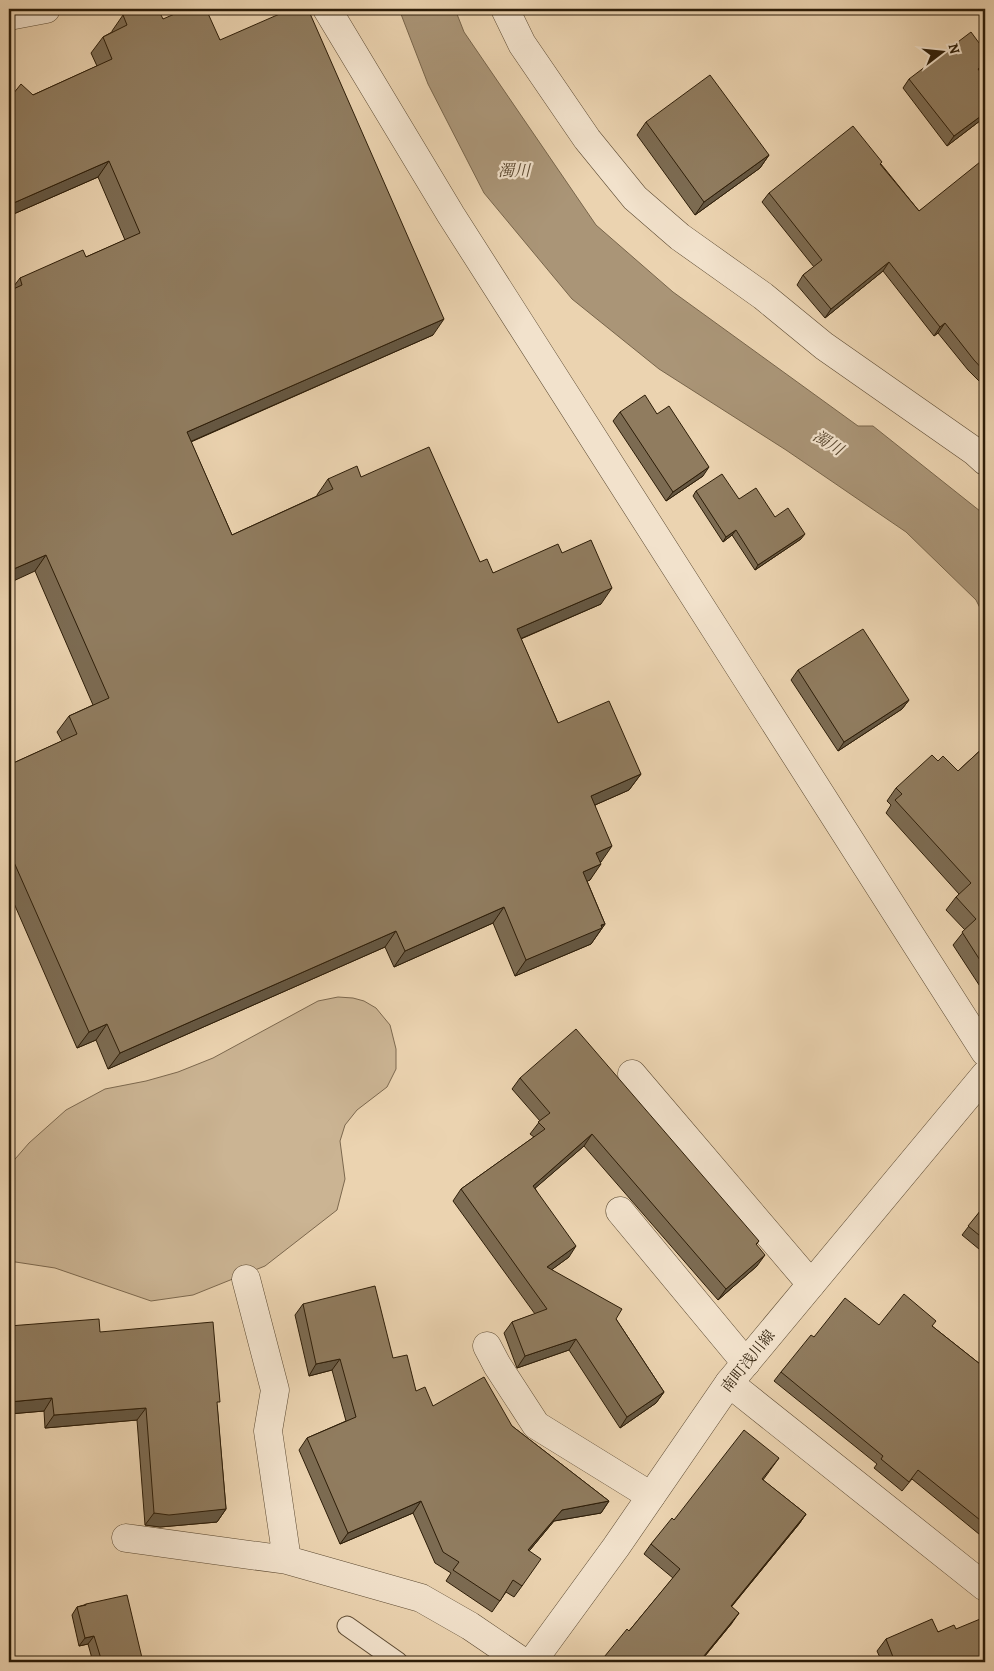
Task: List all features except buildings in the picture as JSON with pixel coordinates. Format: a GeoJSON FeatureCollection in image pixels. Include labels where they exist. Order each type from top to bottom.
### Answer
{"type":"FeatureCollection","features":[{"type":"Feature","properties":{"kind":"street"},"geometry":{"type":"LineString","coordinates":[[9,16],[46,9]]}},
{"type":"Feature","properties":{"kind":"street"},"geometry":{"type":"LineString","coordinates":[[327,9],[451,215],[985,1052]]}},
{"type":"Feature","properties":{"kind":"street"},"geometry":{"type":"LineString","coordinates":[[505,9],[522,44],[587,139],[635,198],[680,237],[763,296],[824,346],[974,451],[985,461]]}},
{"type":"Feature","properties":{"kind":"street"},"geometry":{"type":"LineString","coordinates":[[632,1074],[811,1284]]}},
{"type":"Feature","properties":{"kind":"street","name":"南町浅川線"},"geometry":{"type":"LineString","coordinates":[[532,1662],[652,1496],[737,1373],[985,1075]]}},
{"type":"Feature","properties":{"kind":"street"},"geometry":{"type":"LineString","coordinates":[[620,1212],[737,1373],[985,1587]]}},
{"type":"Feature","properties":{"kind":"street"},"geometry":{"type":"LineString","coordinates":[[246,1279],[274,1390],[268,1431],[287,1560]]}},
{"type":"Feature","properties":{"kind":"street"},"geometry":{"type":"LineString","coordinates":[[487,1346],[497,1365],[536,1425],[652,1496]]}},
{"type":"Feature","properties":{"kind":"street"},"geometry":{"type":"LineString","coordinates":[[126,1538],[287,1560],[420,1598],[470,1626],[523,1662]]}},
{"type":"Feature","properties":{"kind":"lane"},"geometry":{"type":"LineString","coordinates":[[347,1626],[398,1662]]}},
{"type":"Feature","properties":{"kind":"shaded area"},"geometry":{"type":"Polygon","coordinates":[[[338,997],[364,1001],[376,1008],[390,1025],[396,1049],[396,1069],[387,1087],[357,1110],[345,1125],[340,1141],[345,1179],[337,1210],[265,1266],[193,1295],[151,1301],[55,1268],[9,1261],[9,1166],[29,1143],[66,1110],[105,1089],[146,1081],[178,1072],[213,1058],[318,1001],[338,997]]]}},
{"type":"Feature","properties":{"kind":"water","name":"濁川"},"geometry":{"type":"Polygon","coordinates":[[[399,9],[455,9],[464,32],[596,225],[673,292],[858,426],[873,426],[985,515],[985,618],[976,600],[906,532],[786,450],[659,369],[572,299],[484,193],[428,84],[399,9]]]}}]}
